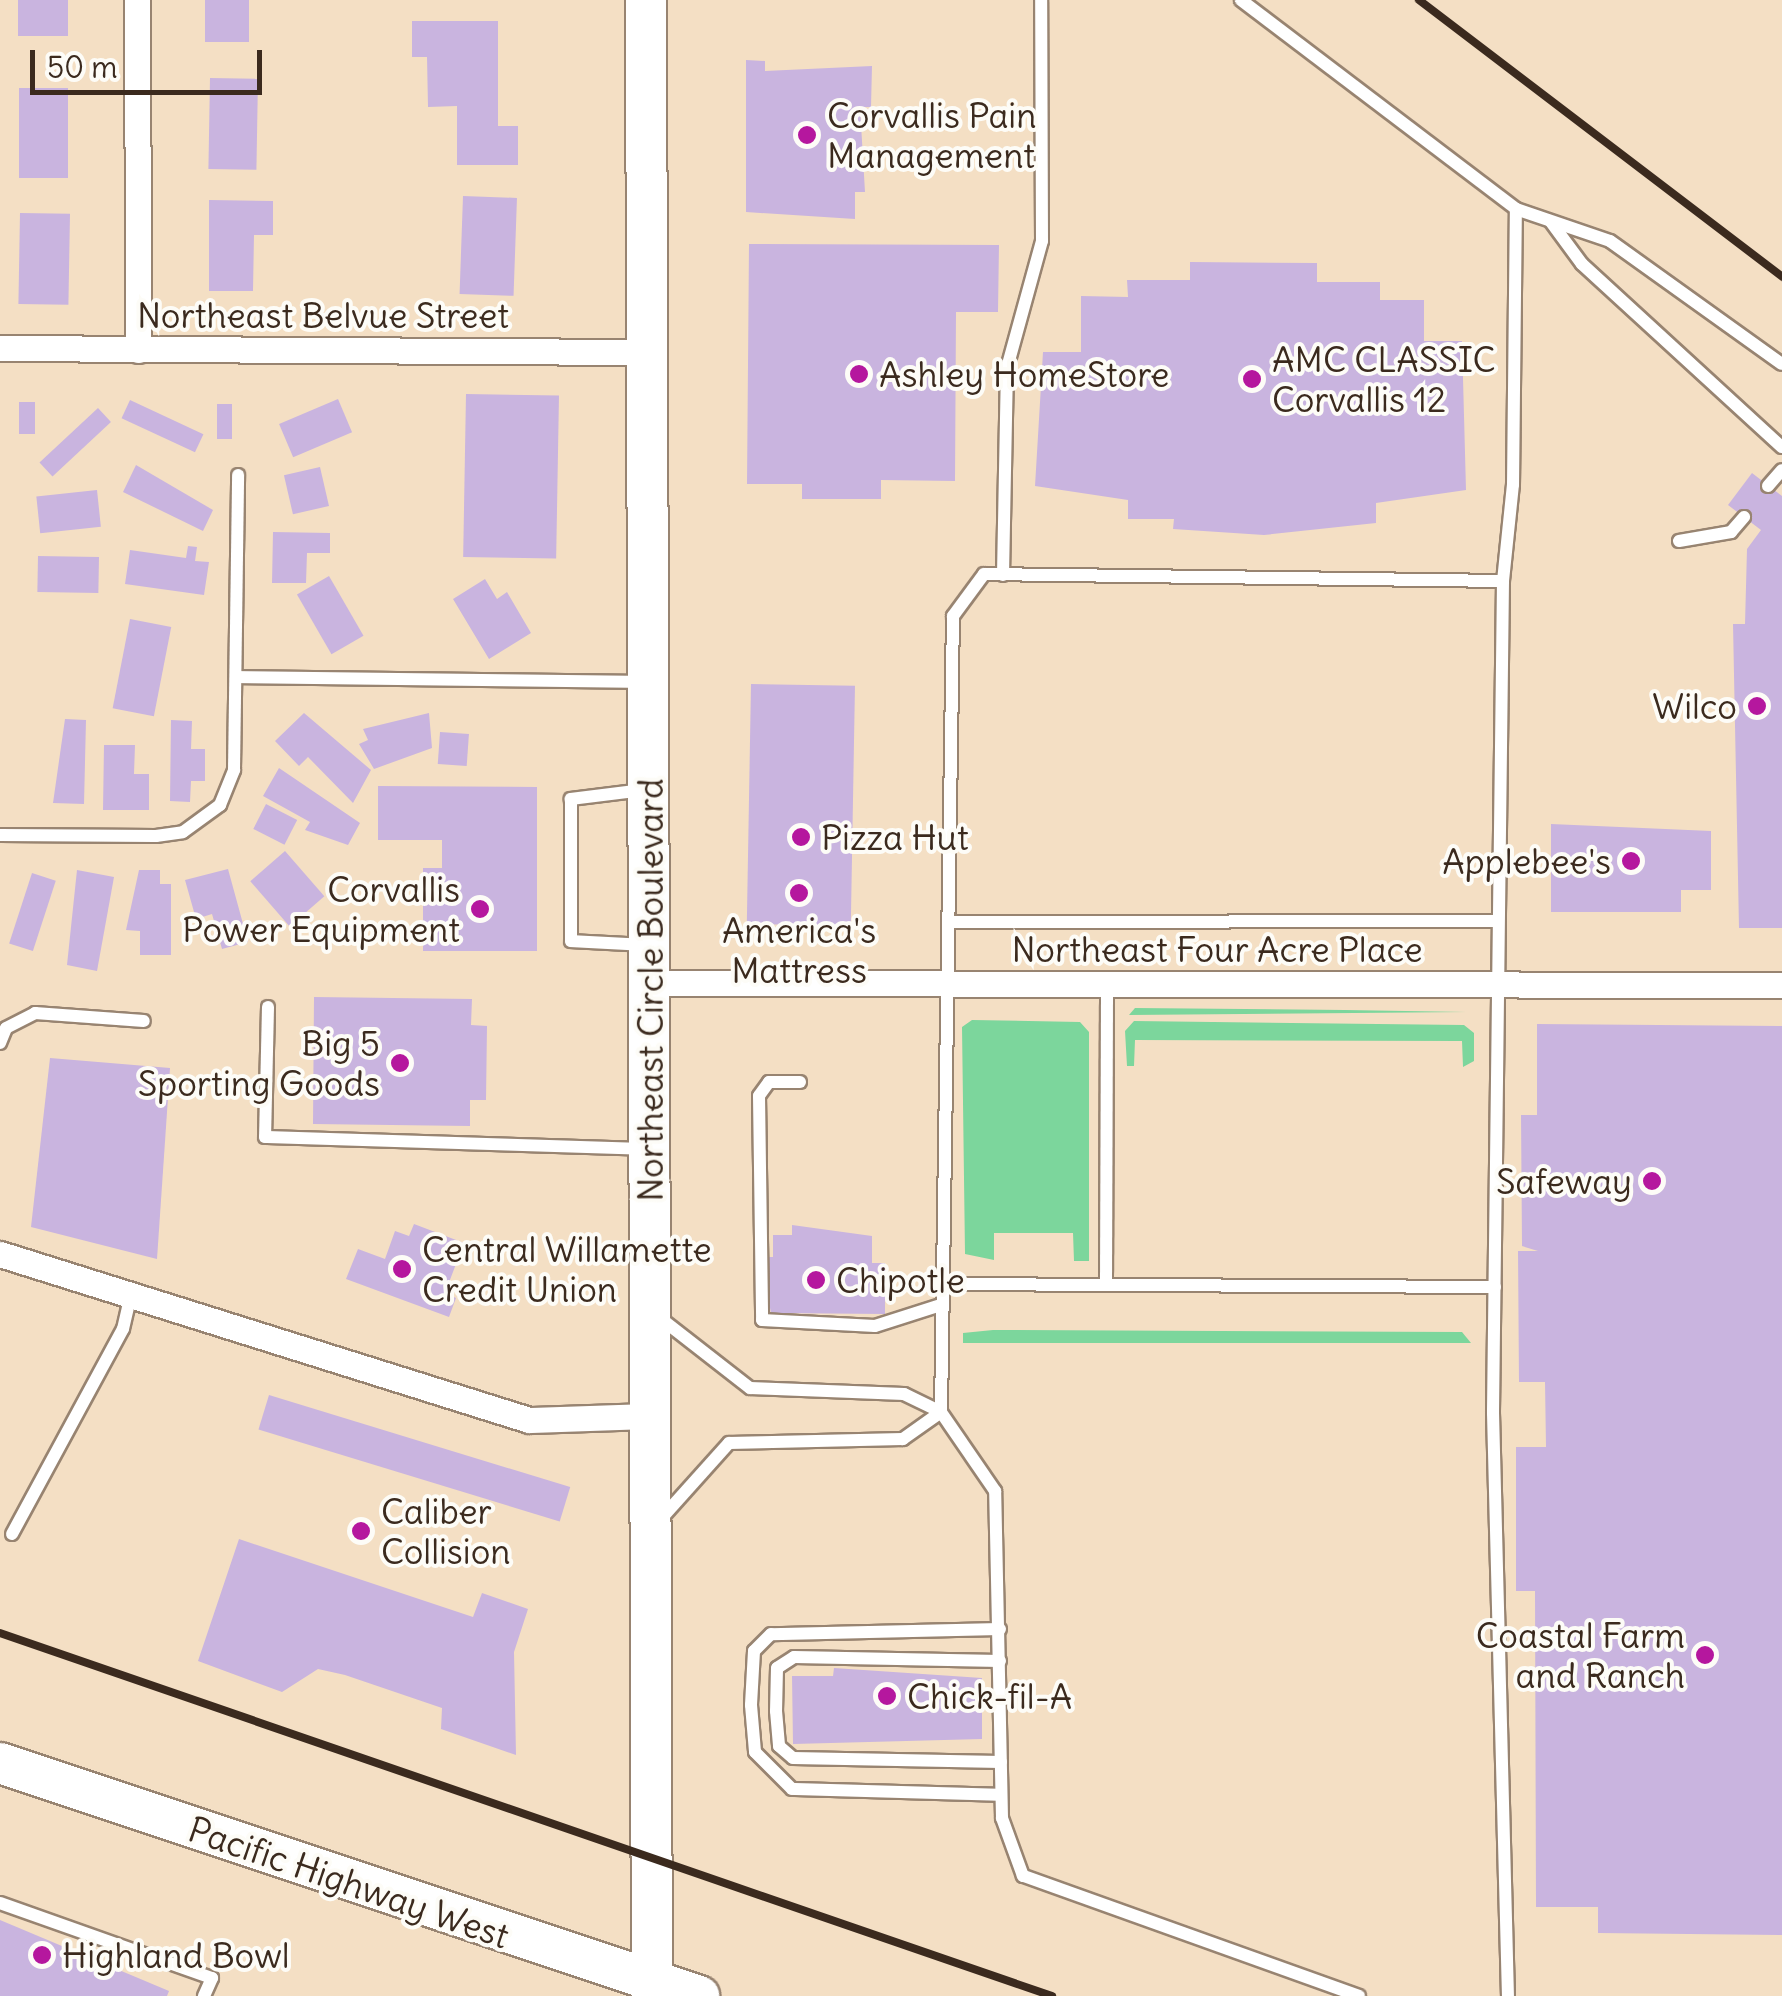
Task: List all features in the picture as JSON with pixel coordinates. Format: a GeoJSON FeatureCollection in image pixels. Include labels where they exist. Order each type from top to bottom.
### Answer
{"type":"FeatureCollection","features":[{"type":"Feature","properties":{"kind":"main road","name":"Northeast Circle Boulevard"},"geometry":{"type":"LineString","coordinates":[[646,0],[646,682],[653,964],[652,1988]]}},
{"type":"Feature","properties":{"kind":"main road","name":"Pacific Highway West"},"geometry":{"type":"LineString","coordinates":[[0,1763],[652,1988],[699,1996]]}},
{"type":"Feature","properties":{"kind":"street"},"geometry":{"type":"LineString","coordinates":[[137,0],[138,350]]}},
{"type":"Feature","properties":{"kind":"street","name":"Northeast Belvue Street"},"geometry":{"type":"LineString","coordinates":[[0,348],[645,352]]}},
{"type":"Feature","properties":{"kind":"street","name":"Northeast Four Acre Place"},"geometry":{"type":"LineString","coordinates":[[653,964],[941,985],[1782,984]]}},
{"type":"Feature","properties":{"kind":"street"},"geometry":{"type":"LineString","coordinates":[[0,1254],[529,1420],[650,1416]]}},
{"type":"Feature","properties":{"kind":"lane"},"geometry":{"type":"LineString","coordinates":[[1003,575],[1007,368],[1042,241],[1041,0]]}},
{"type":"Feature","properties":{"kind":"lane"},"geometry":{"type":"LineString","coordinates":[[1241,0],[1516,209],[1610,240],[1782,364]]}},
{"type":"Feature","properties":{"kind":"lane"},"geometry":{"type":"LineString","coordinates":[[1508,1996],[1495,1287],[1496,921],[1503,580],[1513,485],[1516,209]]}},
{"type":"Feature","properties":{"kind":"lane"},"geometry":{"type":"LineString","coordinates":[[1551,222],[1582,264],[1782,447]]}},
{"type":"Feature","properties":{"kind":"lane"},"geometry":{"type":"LineString","coordinates":[[1768,486],[1782,470]]}},
{"type":"Feature","properties":{"kind":"lane"},"geometry":{"type":"LineString","coordinates":[[0,835],[156,836],[200,824],[234,770],[238,475]]}},
{"type":"Feature","properties":{"kind":"lane"},"geometry":{"type":"LineString","coordinates":[[1679,542],[1720,536],[1744,517]]}},
{"type":"Feature","properties":{"kind":"lane"},"geometry":{"type":"LineString","coordinates":[[941,1412],[941,985],[948,922],[953,616],[972,580],[1003,575],[1503,580]]}},
{"type":"Feature","properties":{"kind":"lane"},"geometry":{"type":"LineString","coordinates":[[236,678],[646,682]]}},
{"type":"Feature","properties":{"kind":"lane"},"geometry":{"type":"LineString","coordinates":[[649,790],[572,799],[571,941],[653,964]]}},
{"type":"Feature","properties":{"kind":"lane"},"geometry":{"type":"LineString","coordinates":[[948,922],[1496,921]]}},
{"type":"Feature","properties":{"kind":"lane"},"geometry":{"type":"LineString","coordinates":[[1106,1284],[1107,987]]}},
{"type":"Feature","properties":{"kind":"lane"},"geometry":{"type":"LineString","coordinates":[[268,1007],[266,1136],[652,1150]]}},
{"type":"Feature","properties":{"kind":"lane"},"geometry":{"type":"LineString","coordinates":[[0,1043],[6,1028],[35,1013],[144,1022]]}},
{"type":"Feature","properties":{"kind":"lane"},"geometry":{"type":"LineString","coordinates":[[800,1082],[769,1082],[758,1096],[762,1320],[875,1326],[941,1305]]}},
{"type":"Feature","properties":{"kind":"lane"},"geometry":{"type":"LineString","coordinates":[[942,1284],[1495,1287]]}},
{"type":"Feature","properties":{"kind":"lane"},"geometry":{"type":"LineString","coordinates":[[12,1534],[122,1329],[131,1295]]}},
{"type":"Feature","properties":{"kind":"lane"},"geometry":{"type":"LineString","coordinates":[[651,1309],[702,1359],[750,1388],[904,1394],[941,1412],[995,1491],[1002,1795],[1023,1876],[1359,1996]]}},
{"type":"Feature","properties":{"kind":"lane"},"geometry":{"type":"LineString","coordinates":[[651,1532],[729,1443],[904,1439],[941,1412]]}},
{"type":"Feature","properties":{"kind":"lane"},"geometry":{"type":"LineString","coordinates":[[1000,1630],[771,1634],[754,1651],[751,1706],[755,1752],[792,1789],[1002,1795]]}},
{"type":"Feature","properties":{"kind":"lane"},"geometry":{"type":"LineString","coordinates":[[1000,1661],[794,1657],[776,1668],[776,1712],[780,1746],[793,1758],[1001,1762]]}},
{"type":"Feature","properties":{"kind":"lane"},"geometry":{"type":"LineString","coordinates":[[0,1903],[212,1978],[204,1996]]}},
{"type":"Feature","properties":{"kind":"green space"},"geometry":{"type":"Polygon","coordinates":[[[1135,1008],[1345,1010],[1466,1012],[1129,1015],[1135,1008]]]}},
{"type":"Feature","properties":{"kind":"green space"},"geometry":{"type":"Polygon","coordinates":[[[972,1020],[1080,1022],[1089,1032],[1089,1261],[1074,1261],[1073,1233],[994,1233],[994,1260],[965,1254],[962,1027],[972,1020]]]}},
{"type":"Feature","properties":{"kind":"green space"},"geometry":{"type":"Polygon","coordinates":[[[1134,1021],[1464,1025],[1474,1033],[1474,1061],[1463,1067],[1462,1041],[1135,1040],[1134,1066],[1127,1066],[1125,1031],[1134,1021]]]}},
{"type":"Feature","properties":{"kind":"green space"},"geometry":{"type":"Polygon","coordinates":[[[1462,1332],[1471,1343],[963,1343],[963,1333],[1462,1332]]]}},
{"type":"Feature","properties":{"kind":"building"},"geometry":{"type":"Polygon","coordinates":[[[18,0],[68,0],[68,36],[18,36],[18,0]]]}},
{"type":"Feature","properties":{"kind":"building"},"geometry":{"type":"Polygon","coordinates":[[[205,0],[249,0],[249,42],[205,42],[205,0]]]}},
{"type":"Feature","properties":{"kind":"building"},"geometry":{"type":"Polygon","coordinates":[[[412,21],[498,21],[498,126],[518,126],[518,165],[457,165],[457,106],[428,107],[427,57],[412,57],[412,21]]]}},
{"type":"Feature","properties":{"kind":"building","name":"Corvallis Pain Management"},"geometry":{"type":"Polygon","coordinates":[[[746,60],[765,61],[765,71],[872,66],[871,107],[860,107],[865,192],[855,192],[855,219],[746,212],[746,60]]]}},
{"type":"Feature","properties":{"kind":"building"},"geometry":{"type":"Polygon","coordinates":[[[210,78],[258,79],[256,170],[208,169],[210,78]]]}},
{"type":"Feature","properties":{"kind":"building"},"geometry":{"type":"Polygon","coordinates":[[[19,88],[68,88],[68,178],[19,178],[19,88]]]}},
{"type":"Feature","properties":{"kind":"building"},"geometry":{"type":"Polygon","coordinates":[[[463,196],[517,198],[514,296],[460,294],[463,196]]]}},
{"type":"Feature","properties":{"kind":"building"},"geometry":{"type":"Polygon","coordinates":[[[209,200],[273,201],[273,235],[254,235],[253,291],[209,291],[209,200]]]}},
{"type":"Feature","properties":{"kind":"building"},"geometry":{"type":"Polygon","coordinates":[[[20,213],[70,214],[68,305],[18,304],[20,213]]]}},
{"type":"Feature","properties":{"kind":"building"},"geometry":{"type":"Polygon","coordinates":[[[749,244],[999,245],[998,312],[956,312],[955,481],[881,480],[881,499],[802,499],[802,484],[747,484],[749,244]]]}},
{"type":"Feature","properties":{"kind":"building","name":"AMC CLASSIC Corvallis 12"},"geometry":{"type":"Polygon","coordinates":[[[1190,262],[1317,263],[1317,282],[1380,282],[1380,300],[1424,300],[1424,341],[1462,341],[1466,490],[1376,503],[1376,523],[1264,535],[1173,529],[1174,519],[1128,519],[1128,500],[1035,486],[1043,352],[1081,352],[1081,296],[1128,297],[1127,280],[1190,280],[1190,262]]]}},
{"type":"Feature","properties":{"kind":"building"},"geometry":{"type":"Polygon","coordinates":[[[466,394],[559,396],[556,559],[463,557],[466,394]]]}},
{"type":"Feature","properties":{"kind":"building"},"geometry":{"type":"Polygon","coordinates":[[[338,399],[352,432],[293,457],[279,424],[338,399]]]}},
{"type":"Feature","properties":{"kind":"building"},"geometry":{"type":"Polygon","coordinates":[[[130,400],[203,434],[195,452],[122,418],[130,400]]]}},
{"type":"Feature","properties":{"kind":"building"},"geometry":{"type":"Polygon","coordinates":[[[19,402],[35,402],[35,434],[19,434],[19,402]]]}},
{"type":"Feature","properties":{"kind":"building"},"geometry":{"type":"Polygon","coordinates":[[[217,404],[232,404],[232,439],[217,439],[217,404]]]}},
{"type":"Feature","properties":{"kind":"building"},"geometry":{"type":"Polygon","coordinates":[[[98,408],[111,422],[52,476],[39,463],[98,408]]]}},
{"type":"Feature","properties":{"kind":"building"},"geometry":{"type":"Polygon","coordinates":[[[136,465],[213,510],[203,531],[123,492],[136,465]]]}},
{"type":"Feature","properties":{"kind":"building"},"geometry":{"type":"Polygon","coordinates":[[[320,467],[329,506],[293,514],[284,475],[320,467]]]}},
{"type":"Feature","properties":{"kind":"building","name":"Wilco"},"geometry":{"type":"Polygon","coordinates":[[[1752,473],[1782,496],[1782,928],[1739,928],[1733,624],[1745,624],[1747,549],[1761,530],[1728,505],[1752,473]]]}},
{"type":"Feature","properties":{"kind":"building"},"geometry":{"type":"Polygon","coordinates":[[[97,490],[101,527],[40,533],[36,496],[97,490]]]}},
{"type":"Feature","properties":{"kind":"building"},"geometry":{"type":"Polygon","coordinates":[[[273,532],[330,533],[330,553],[307,553],[306,583],[272,583],[273,532]]]}},
{"type":"Feature","properties":{"kind":"building"},"geometry":{"type":"Polygon","coordinates":[[[188,546],[197,547],[195,561],[209,562],[204,595],[125,584],[130,550],[186,558],[188,546]]]}},
{"type":"Feature","properties":{"kind":"building"},"geometry":{"type":"Polygon","coordinates":[[[38,556],[99,557],[98,593],[37,592],[38,556]]]}},
{"type":"Feature","properties":{"kind":"building"},"geometry":{"type":"Polygon","coordinates":[[[329,576],[364,636],[331,654],[297,594],[329,576]]]}},
{"type":"Feature","properties":{"kind":"building"},"geometry":{"type":"Polygon","coordinates":[[[485,579],[497,599],[507,592],[531,633],[489,659],[453,599],[485,579]]]}},
{"type":"Feature","properties":{"kind":"building"},"geometry":{"type":"Polygon","coordinates":[[[130,619],[171,627],[154,716],[113,708],[130,619]]]}},
{"type":"Feature","properties":{"kind":"building"},"geometry":{"type":"Polygon","coordinates":[[[751,684],[855,686],[851,926],[747,924],[751,684]]]}},
{"type":"Feature","properties":{"kind":"building"},"geometry":{"type":"Polygon","coordinates":[[[304,713],[371,770],[353,803],[308,757],[299,766],[275,741],[304,713]]]}},
{"type":"Feature","properties":{"kind":"building"},"geometry":{"type":"Polygon","coordinates":[[[429,713],[432,748],[374,769],[359,744],[368,740],[363,729],[429,713]]]}},
{"type":"Feature","properties":{"kind":"building"},"geometry":{"type":"Polygon","coordinates":[[[65,719],[86,720],[84,804],[53,803],[65,719]]]}},
{"type":"Feature","properties":{"kind":"building"},"geometry":{"type":"Polygon","coordinates":[[[171,720],[192,721],[191,749],[205,749],[205,781],[191,781],[190,802],[170,801],[171,720]]]}},
{"type":"Feature","properties":{"kind":"building"},"geometry":{"type":"Polygon","coordinates":[[[440,732],[469,734],[467,766],[438,764],[440,732]]]}},
{"type":"Feature","properties":{"kind":"building"},"geometry":{"type":"Polygon","coordinates":[[[104,745],[135,745],[134,774],[149,774],[149,810],[103,810],[104,745]]]}},
{"type":"Feature","properties":{"kind":"building"},"geometry":{"type":"Polygon","coordinates":[[[279,768],[360,823],[348,845],[305,830],[310,822],[263,796],[279,768]]]}},
{"type":"Feature","properties":{"kind":"building","name":"Corvallis Power Equipment"},"geometry":{"type":"Polygon","coordinates":[[[378,786],[537,787],[537,951],[423,951],[423,868],[442,868],[442,840],[378,840],[378,786]]]}},
{"type":"Feature","properties":{"kind":"building"},"geometry":{"type":"Polygon","coordinates":[[[266,804],[297,820],[284,845],[253,829],[266,804]]]}},
{"type":"Feature","properties":{"kind":"building","name":"Applebee's"},"geometry":{"type":"Polygon","coordinates":[[[1551,824],[1711,831],[1711,890],[1681,890],[1681,912],[1551,912],[1551,824]]]}},
{"type":"Feature","properties":{"kind":"building"},"geometry":{"type":"Polygon","coordinates":[[[285,851],[324,896],[290,926],[250,881],[285,851]]]}},
{"type":"Feature","properties":{"kind":"building"},"geometry":{"type":"Polygon","coordinates":[[[228,869],[248,942],[222,949],[212,914],[196,919],[185,880],[228,869]]]}},
{"type":"Feature","properties":{"kind":"building"},"geometry":{"type":"Polygon","coordinates":[[[77,870],[114,877],[97,971],[67,965],[77,870]]]}},
{"type":"Feature","properties":{"kind":"building"},"geometry":{"type":"Polygon","coordinates":[[[139,870],[160,870],[160,884],[171,884],[171,955],[140,955],[140,931],[126,930],[139,870]]]}},
{"type":"Feature","properties":{"kind":"building"},"geometry":{"type":"Polygon","coordinates":[[[32,873],[56,881],[33,951],[9,943],[32,873]]]}},
{"type":"Feature","properties":{"kind":"building","name":"Big 5 Sporting Goods"},"geometry":{"type":"Polygon","coordinates":[[[314,997],[472,999],[471,1025],[487,1026],[486,1100],[470,1100],[470,1126],[313,1124],[314,997]]]}},
{"type":"Feature","properties":{"kind":"building"},"geometry":{"type":"Polygon","coordinates":[[[1537,1024],[1782,1026],[1782,1935],[1598,1933],[1598,1907],[1536,1907],[1535,1591],[1516,1591],[1516,1447],[1546,1447],[1545,1382],[1519,1382],[1518,1251],[1538,1251],[1522,1246],[1521,1115],[1537,1115],[1537,1024]]]}},
{"type":"Feature","properties":{"kind":"building"},"geometry":{"type":"Polygon","coordinates":[[[50,1058],[170,1068],[157,1259],[31,1227],[50,1058]]]}},
{"type":"Feature","properties":{"kind":"building","name":"Central Willamette Credit Union"},"geometry":{"type":"Polygon","coordinates":[[[414,1224],[464,1243],[445,1293],[456,1298],[449,1317],[346,1279],[358,1249],[385,1259],[395,1231],[409,1236],[414,1224]]]}},
{"type":"Feature","properties":{"kind":"building"},"geometry":{"type":"Polygon","coordinates":[[[792,1225],[872,1236],[872,1263],[885,1263],[885,1314],[771,1313],[760,1257],[773,1257],[773,1235],[792,1235],[792,1225]]]}},
{"type":"Feature","properties":{"kind":"building"},"geometry":{"type":"Polygon","coordinates":[[[269,1395],[570,1487],[560,1522],[258,1429],[269,1395]]]}},
{"type":"Feature","properties":{"kind":"building"},"geometry":{"type":"Polygon","coordinates":[[[239,1539],[473,1617],[482,1593],[528,1609],[514,1652],[516,1755],[441,1729],[442,1708],[345,1675],[318,1669],[282,1692],[198,1661],[239,1539]]]}},
{"type":"Feature","properties":{"kind":"building","name":"Chick-fil-A"},"geometry":{"type":"Polygon","coordinates":[[[834,1668],[982,1678],[982,1739],[793,1744],[792,1676],[833,1676],[834,1668]]]}},
{"type":"Feature","properties":{"kind":"building","name":"Highland Bowl"},"geometry":{"type":"Polygon","coordinates":[[[0,1920],[169,1991],[167,1996],[0,1996],[0,1920]]]}},
{"type":"Feature","properties":{"kind":"railway"},"geometry":{"type":"LineString","coordinates":[[1419,0],[1782,277]]}},
{"type":"Feature","properties":{"kind":"railway"},"geometry":{"type":"LineString","coordinates":[[0,1633],[1052,1996]]}},
{"type":"Feature","properties":{"kind":"place","name":"Corvallis Pain Management"},"geometry":{"type":"Point","coordinates":[807,135]}},
{"type":"Feature","properties":{"kind":"place","name":"Ashley HomeStore"},"geometry":{"type":"Point","coordinates":[859,374]}},
{"type":"Feature","properties":{"kind":"place","name":"AMC CLASSIC Corvallis 12"},"geometry":{"type":"Point","coordinates":[1252,379]}},
{"type":"Feature","properties":{"kind":"place","name":"Wilco"},"geometry":{"type":"Point","coordinates":[1757,706]}},
{"type":"Feature","properties":{"kind":"place","name":"Pizza Hut"},"geometry":{"type":"Point","coordinates":[801,837]}},
{"type":"Feature","properties":{"kind":"place","name":"Applebee's"},"geometry":{"type":"Point","coordinates":[1631,861]}},
{"type":"Feature","properties":{"kind":"place","name":"America's Mattress"},"geometry":{"type":"Point","coordinates":[799,893]}},
{"type":"Feature","properties":{"kind":"place","name":"Corvallis Power Equipment"},"geometry":{"type":"Point","coordinates":[480,909]}},
{"type":"Feature","properties":{"kind":"place","name":"Big 5 Sporting Goods"},"geometry":{"type":"Point","coordinates":[400,1063]}},
{"type":"Feature","properties":{"kind":"place","name":"Safeway"},"geometry":{"type":"Point","coordinates":[1652,1181]}},
{"type":"Feature","properties":{"kind":"place","name":"Central Willamette Credit Union"},"geometry":{"type":"Point","coordinates":[402,1269]}},
{"type":"Feature","properties":{"kind":"place","name":"Chipotle"},"geometry":{"type":"Point","coordinates":[816,1280]}},
{"type":"Feature","properties":{"kind":"place","name":"Caliber Collision"},"geometry":{"type":"Point","coordinates":[361,1531]}},
{"type":"Feature","properties":{"kind":"place","name":"Coastal Farm and Ranch"},"geometry":{"type":"Point","coordinates":[1705,1655]}},
{"type":"Feature","properties":{"kind":"place","name":"Chick-fil-A"},"geometry":{"type":"Point","coordinates":[887,1696]}},
{"type":"Feature","properties":{"kind":"place","name":"Highland Bowl"},"geometry":{"type":"Point","coordinates":[42,1955]}}]}
